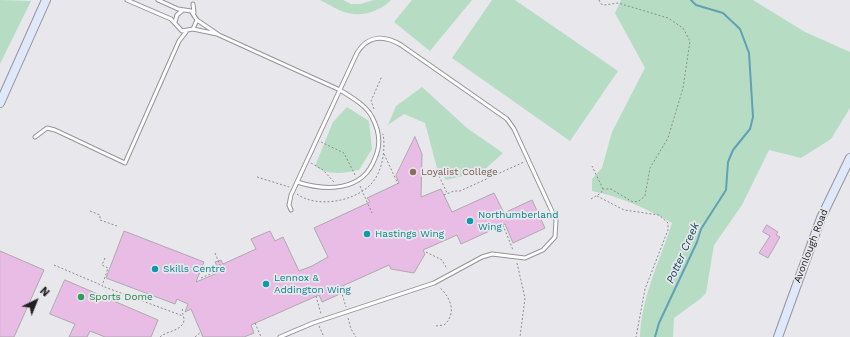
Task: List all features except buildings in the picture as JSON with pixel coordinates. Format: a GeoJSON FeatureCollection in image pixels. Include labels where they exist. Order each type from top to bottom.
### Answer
{"type":"FeatureCollection","features":[{"type":"Feature","properties":{"kind":"street"},"geometry":{"type":"LineString","coordinates":[[0,103],[46,0]]}},
{"type":"Feature","properties":{"kind":"street","name":"Avonlough Road"},"geometry":{"type":"LineString","coordinates":[[778,337],[822,218],[850,158]]}},
{"type":"Feature","properties":{"kind":"lane"},"geometry":{"type":"LineString","coordinates":[[127,0],[175,22],[179,29],[179,40]]}},
{"type":"Feature","properties":{"kind":"lane"},"geometry":{"type":"LineString","coordinates":[[158,0],[194,13]]}},
{"type":"Feature","properties":{"kind":"lane"},"geometry":{"type":"LineString","coordinates":[[175,22],[177,15],[193,4],[194,13],[197,20],[219,35],[340,90],[355,99],[372,116],[379,142],[373,164],[367,173],[349,185],[334,188],[320,188],[297,182]]}},
{"type":"Feature","properties":{"kind":"lane"},"geometry":{"type":"LineString","coordinates":[[193,29],[197,20]]}},
{"type":"Feature","properties":{"kind":"lane"},"geometry":{"type":"LineString","coordinates":[[179,29],[186,32]]}},
{"type":"Feature","properties":{"kind":"lane"},"geometry":{"type":"LineString","coordinates":[[35,137],[47,128],[54,130],[125,163],[179,40],[186,32],[193,29],[219,35]]}},
{"type":"Feature","properties":{"kind":"lane"},"geometry":{"type":"LineString","coordinates":[[280,337],[317,322],[434,282],[472,261],[492,254],[525,258],[544,250],[555,237],[556,228],[556,220],[514,129],[500,113],[391,39],[371,39],[362,44],[293,190],[289,200],[291,210]]}},
{"type":"Feature","properties":{"kind":"path"},"geometry":{"type":"LineString","coordinates":[[599,0],[601,4],[618,4],[668,18],[683,28],[690,41],[683,88],[668,138],[650,168],[645,196],[639,201],[630,201],[611,190],[603,189]]}},
{"type":"Feature","properties":{"kind":"path"},"geometry":{"type":"LineString","coordinates":[[376,114],[371,101],[382,76]]}},
{"type":"Feature","properties":{"kind":"path"},"geometry":{"type":"LineString","coordinates":[[257,177],[290,187],[305,199],[321,202],[341,199],[362,192],[374,181],[380,167],[384,153],[382,132]]}},
{"type":"Feature","properties":{"kind":"path"},"geometry":{"type":"LineString","coordinates":[[316,140],[344,153],[372,213]]}},
{"type":"Feature","properties":{"kind":"path"},"geometry":{"type":"LineString","coordinates":[[379,142],[398,184]]}},
{"type":"Feature","properties":{"kind":"path"},"geometry":{"type":"LineString","coordinates":[[444,195],[454,191],[460,191],[529,160]]}},
{"type":"Feature","properties":{"kind":"path"},"geometry":{"type":"LineString","coordinates":[[307,161],[323,170],[334,180],[334,188]]}},
{"type":"Feature","properties":{"kind":"path"},"geometry":{"type":"LineString","coordinates":[[592,166],[603,189]]}},
{"type":"Feature","properties":{"kind":"path"},"geometry":{"type":"LineString","coordinates":[[439,176],[447,194]]}},
{"type":"Feature","properties":{"kind":"path"},"geometry":{"type":"LineString","coordinates":[[591,199],[597,196],[603,189]]}},
{"type":"Feature","properties":{"kind":"path"},"geometry":{"type":"LineString","coordinates":[[597,196],[624,210],[659,215],[668,223],[668,230],[645,289],[636,337]]}},
{"type":"Feature","properties":{"kind":"path"},"geometry":{"type":"LineString","coordinates":[[90,211],[100,215],[100,220],[117,226]]}},
{"type":"Feature","properties":{"kind":"path"},"geometry":{"type":"LineString","coordinates":[[503,225],[515,257],[525,298],[520,337]]}},
{"type":"Feature","properties":{"kind":"path"},"geometry":{"type":"LineString","coordinates":[[426,252],[442,260],[449,273]]}},
{"type":"Feature","properties":{"kind":"path"},"geometry":{"type":"LineString","coordinates":[[201,278],[222,270],[215,253]]}},
{"type":"Feature","properties":{"kind":"path"},"geometry":{"type":"LineString","coordinates":[[102,286],[108,268],[102,266],[105,258]]}},
{"type":"Feature","properties":{"kind":"path"},"geometry":{"type":"LineString","coordinates":[[54,265],[102,286],[183,316]]}},
{"type":"Feature","properties":{"kind":"path"},"geometry":{"type":"LineString","coordinates":[[434,282],[447,296],[451,305],[452,313],[444,325],[436,326]]}},
{"type":"Feature","properties":{"kind":"path"},"geometry":{"type":"LineString","coordinates":[[340,287],[349,325],[356,337]]}},
{"type":"Feature","properties":{"kind":"path"},"geometry":{"type":"LineString","coordinates":[[316,296],[324,320]]}},
{"type":"Feature","properties":{"kind":"path"},"geometry":{"type":"LineString","coordinates":[[160,337],[181,325],[183,307]]}},
{"type":"Feature","properties":{"kind":"path"},"geometry":{"type":"LineString","coordinates":[[317,322],[324,337]]}},
{"type":"Feature","properties":{"kind":"path"},"geometry":{"type":"LineString","coordinates":[[255,323],[261,337]]}},
{"type":"Feature","properties":{"kind":"path"},"geometry":{"type":"LineString","coordinates":[[195,337],[201,332]]}},
{"type":"Feature","properties":{"kind":"green space"},"geometry":{"type":"Polygon","coordinates":[[[0,0],[31,1],[0,64],[0,0]]]}},
{"type":"Feature","properties":{"kind":"green space"},"geometry":{"type":"Polygon","coordinates":[[[320,0],[343,0],[351,4],[361,4],[374,0],[391,0],[377,10],[365,14],[353,14],[344,12],[320,0]]]}},
{"type":"Feature","properties":{"kind":"green space"},"geometry":{"type":"Polygon","coordinates":[[[412,0],[472,0],[430,51],[394,22],[412,0]]]}},
{"type":"Feature","properties":{"kind":"green space"},"geometry":{"type":"Polygon","coordinates":[[[492,0],[515,0],[618,71],[570,141],[452,58],[492,0]]]}},
{"type":"Feature","properties":{"kind":"green space"},"geometry":{"type":"Polygon","coordinates":[[[621,0],[753,0],[805,32],[850,52],[850,108],[831,139],[801,158],[769,150],[742,205],[714,245],[706,293],[674,318],[673,337],[640,337],[641,322],[647,294],[672,223],[613,196],[592,191],[592,179],[602,168],[612,132],[645,68],[615,13],[621,0]]]}},
{"type":"Feature","properties":{"kind":"green space"},"geometry":{"type":"Polygon","coordinates":[[[422,87],[467,128],[503,153],[483,171],[446,180],[437,168],[425,123],[404,114],[388,125],[396,106],[422,87]]]}},
{"type":"Feature","properties":{"kind":"green space"},"geometry":{"type":"Polygon","coordinates":[[[347,107],[369,121],[372,149],[359,170],[342,173],[325,171],[315,166],[333,122],[347,107]]]}},
{"type":"Feature","properties":{"kind":"waterway","name":"Potter Creek"},"geometry":{"type":"LineString","coordinates":[[655,337],[659,323],[697,242],[701,229],[726,190],[728,162],[733,150],[750,129],[753,117],[749,53],[740,29],[723,13],[696,5],[691,0]]}},
{"type":"Feature","properties":{"kind":"place","name":"Loyalist College"},"geometry":{"type":"Point","coordinates":[413,172]}},
{"type":"Feature","properties":{"kind":"place","name":"Northumberland Wing"},"geometry":{"type":"Point","coordinates":[470,221]}},
{"type":"Feature","properties":{"kind":"place","name":"Hastings Wing"},"geometry":{"type":"Point","coordinates":[367,234]}},
{"type":"Feature","properties":{"kind":"place","name":"Skills Centre"},"geometry":{"type":"Point","coordinates":[155,269]}},
{"type":"Feature","properties":{"kind":"place","name":"Lennox & Addington Wing"},"geometry":{"type":"Point","coordinates":[266,284]}},
{"type":"Feature","properties":{"kind":"place","name":"Sports Dome"},"geometry":{"type":"Point","coordinates":[81,297]}}]}
